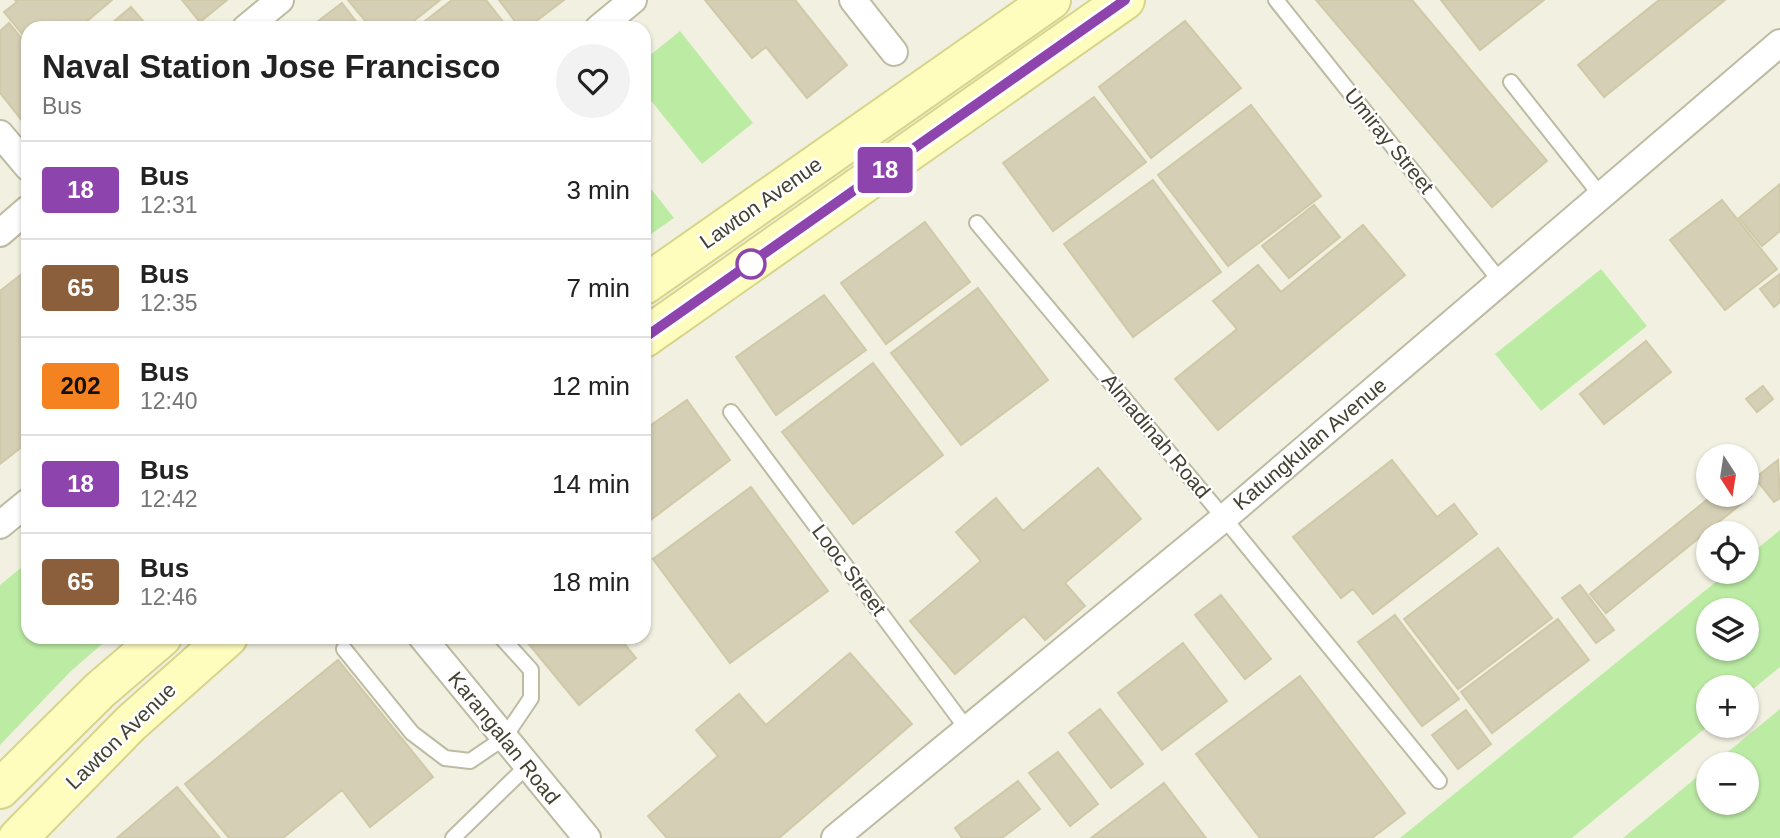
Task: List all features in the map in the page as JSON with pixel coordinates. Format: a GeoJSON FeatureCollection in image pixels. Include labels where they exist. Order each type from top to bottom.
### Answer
{"type":"FeatureCollection","features":[{"type":"Feature","properties":{"kind":"main road","name":"Lawton Avenue"},"geometry":{"type":"LineString","coordinates":[[651,280],[1051,0]]}},
{"type":"Feature","properties":{"kind":"main road"},"geometry":{"type":"LineString","coordinates":[[651,333],[1125,0]]}},
{"type":"Feature","properties":{"kind":"main road"},"geometry":{"type":"LineString","coordinates":[[0,789],[100,690],[154,644]]}},
{"type":"Feature","properties":{"kind":"main road","name":"Lawton Avenue"},"geometry":{"type":"LineString","coordinates":[[18,838],[131,723],[220,644]]}},
{"type":"Feature","properties":{"kind":"street"},"geometry":{"type":"LineString","coordinates":[[254,21],[280,0]]}},
{"type":"Feature","properties":{"kind":"street"},"geometry":{"type":"LineString","coordinates":[[608,21],[633,0]]}},
{"type":"Feature","properties":{"kind":"street"},"geometry":{"type":"LineString","coordinates":[[853,0],[894,52]]}},
{"type":"Feature","properties":{"kind":"street","name":"Katungkulan Avenue"},"geometry":{"type":"LineString","coordinates":[[835,838],[1224,517],[1780,43]]}},
{"type":"Feature","properties":{"kind":"street"},"geometry":{"type":"LineString","coordinates":[[0,134],[21,159]]}},
{"type":"Feature","properties":{"kind":"street"},"geometry":{"type":"LineString","coordinates":[[0,233],[21,215]]}},
{"type":"Feature","properties":{"kind":"street"},"geometry":{"type":"LineString","coordinates":[[0,525],[21,508]]}},
{"type":"Feature","properties":{"kind":"street","name":"Karangalan Road"},"geometry":{"type":"LineString","coordinates":[[428,644],[587,838]]}},
{"type":"Feature","properties":{"kind":"lane","name":"Umiray Street"},"geometry":{"type":"LineString","coordinates":[[1276,0],[1501,282]]}},
{"type":"Feature","properties":{"kind":"lane"},"geometry":{"type":"LineString","coordinates":[[1511,82],[1602,197]]}},
{"type":"Feature","properties":{"kind":"lane","name":"Almadinah Road"},"geometry":{"type":"LineString","coordinates":[[977,223],[1224,517],[1439,781]]}},
{"type":"Feature","properties":{"kind":"lane","name":"Looc Street"},"geometry":{"type":"LineString","coordinates":[[731,412],[967,729]]}},
{"type":"Feature","properties":{"kind":"lane"},"geometry":{"type":"LineString","coordinates":[[344,649],[412,733],[445,758],[470,761],[504,738],[531,698],[531,670],[507,644]]}},
{"type":"Feature","properties":{"kind":"lane"},"geometry":{"type":"LineString","coordinates":[[453,838],[527,766]]}},
{"type":"Feature","properties":{"kind":"green space"},"geometry":{"type":"Polygon","coordinates":[[[680,31],[753,123],[702,164],[651,101],[651,54],[680,31]]]}},
{"type":"Feature","properties":{"kind":"green space"},"geometry":{"type":"Polygon","coordinates":[[[651,189],[674,218],[651,234],[651,189]]]}},
{"type":"Feature","properties":{"kind":"green space"},"geometry":{"type":"Polygon","coordinates":[[[1601,269],[1647,326],[1541,411],[1495,354],[1601,269]]]}},
{"type":"Feature","properties":{"kind":"green space"},"geometry":{"type":"Polygon","coordinates":[[[1780,530],[1780,667],[1759,684],[1759,675],[1696,675],[1696,736],[1572,838],[1400,838],[1713,584],[1759,584],[1759,547],[1780,530]]]}},
{"type":"Feature","properties":{"kind":"green space"},"geometry":{"type":"Polygon","coordinates":[[[21,568],[21,644],[102,644],[70,672],[0,745],[0,585],[21,568]]]}},
{"type":"Feature","properties":{"kind":"green space"},"geometry":{"type":"Polygon","coordinates":[[[1780,709],[1780,838],[1623,838],[1696,778],[1696,815],[1759,815],[1759,752],[1728,752],[1745,738],[1759,738],[1759,726],[1780,709]]]}},
{"type":"Feature","properties":{"kind":"building"},"geometry":{"type":"Polygon","coordinates":[[[15,0],[112,0],[87,21],[21,21],[21,33],[4,12],[17,2],[15,0]]]}},
{"type":"Feature","properties":{"kind":"building"},"geometry":{"type":"Polygon","coordinates":[[[182,0],[227,0],[201,21],[182,0]]]}},
{"type":"Feature","properties":{"kind":"building"},"geometry":{"type":"Polygon","coordinates":[[[348,0],[440,0],[414,21],[365,21],[348,0]]]}},
{"type":"Feature","properties":{"kind":"building"},"geometry":{"type":"Polygon","coordinates":[[[452,0],[486,0],[502,21],[425,21],[452,0]]]}},
{"type":"Feature","properties":{"kind":"building"},"geometry":{"type":"Polygon","coordinates":[[[499,0],[564,0],[536,21],[515,21],[499,0]]]}},
{"type":"Feature","properties":{"kind":"building"},"geometry":{"type":"Polygon","coordinates":[[[705,0],[795,0],[847,65],[807,98],[766,47],[752,58],[705,0]]]}},
{"type":"Feature","properties":{"kind":"building"},"geometry":{"type":"Polygon","coordinates":[[[1316,0],[1412,0],[1547,161],[1492,207],[1316,0]]]}},
{"type":"Feature","properties":{"kind":"building"},"geometry":{"type":"Polygon","coordinates":[[[1441,0],[1544,0],[1480,50],[1441,0]]]}},
{"type":"Feature","properties":{"kind":"building"},"geometry":{"type":"Polygon","coordinates":[[[1659,0],[1725,0],[1604,97],[1578,65],[1659,0]]]}},
{"type":"Feature","properties":{"kind":"building"},"geometry":{"type":"Polygon","coordinates":[[[342,3],[356,21],[318,21],[342,3]]]}},
{"type":"Feature","properties":{"kind":"building"},"geometry":{"type":"Polygon","coordinates":[[[131,7],[143,21],[114,21],[131,7]]]}},
{"type":"Feature","properties":{"kind":"building"},"geometry":{"type":"Polygon","coordinates":[[[1185,21],[1241,88],[1151,158],[1099,87],[1185,21]]]}},
{"type":"Feature","properties":{"kind":"building"},"geometry":{"type":"Polygon","coordinates":[[[9,23],[21,38],[21,119],[0,93],[0,31],[9,23]]]}},
{"type":"Feature","properties":{"kind":"building"},"geometry":{"type":"Polygon","coordinates":[[[1094,97],[1146,162],[1053,231],[1003,163],[1094,97]]]}},
{"type":"Feature","properties":{"kind":"building"},"geometry":{"type":"Polygon","coordinates":[[[1251,105],[1321,196],[1228,266],[1158,175],[1251,105]]]}},
{"type":"Feature","properties":{"kind":"building"},"geometry":{"type":"Polygon","coordinates":[[[1153,180],[1221,272],[1133,337],[1064,244],[1153,180]]]}},
{"type":"Feature","properties":{"kind":"building"},"geometry":{"type":"Polygon","coordinates":[[[1780,184],[1780,231],[1762,246],[1739,218],[1780,184]]]}},
{"type":"Feature","properties":{"kind":"building"},"geometry":{"type":"Polygon","coordinates":[[[1722,200],[1777,269],[1725,310],[1670,240],[1722,200]]]}},
{"type":"Feature","properties":{"kind":"building"},"geometry":{"type":"Polygon","coordinates":[[[1314,205],[1340,237],[1289,278],[1262,246],[1314,205]]]}},
{"type":"Feature","properties":{"kind":"building"},"geometry":{"type":"Polygon","coordinates":[[[925,222],[970,282],[886,344],[841,283],[925,222]]]}},
{"type":"Feature","properties":{"kind":"building"},"geometry":{"type":"Polygon","coordinates":[[[1363,225],[1405,275],[1218,430],[1175,379],[1237,329],[1213,301],[1258,265],[1281,292],[1363,225]]]}},
{"type":"Feature","properties":{"kind":"building"},"geometry":{"type":"Polygon","coordinates":[[[21,274],[21,448],[0,464],[0,291],[21,274]]]}},
{"type":"Feature","properties":{"kind":"building"},"geometry":{"type":"Polygon","coordinates":[[[1780,274],[1780,302],[1774,307],[1760,289],[1780,274]]]}},
{"type":"Feature","properties":{"kind":"building"},"geometry":{"type":"Polygon","coordinates":[[[978,288],[1048,380],[961,445],[891,353],[978,288]]]}},
{"type":"Feature","properties":{"kind":"building"},"geometry":{"type":"Polygon","coordinates":[[[824,295],[866,350],[776,415],[736,357],[824,295]]]}},
{"type":"Feature","properties":{"kind":"building"},"geometry":{"type":"Polygon","coordinates":[[[1646,341],[1671,372],[1604,424],[1580,394],[1646,341]]]}},
{"type":"Feature","properties":{"kind":"building"},"geometry":{"type":"Polygon","coordinates":[[[873,363],[943,455],[853,524],[782,432],[873,363]]]}},
{"type":"Feature","properties":{"kind":"building"},"geometry":{"type":"Polygon","coordinates":[[[1763,386],[1773,399],[1757,412],[1746,399],[1763,386]]]}},
{"type":"Feature","properties":{"kind":"building"},"geometry":{"type":"Polygon","coordinates":[[[687,400],[730,460],[651,520],[651,425],[687,400]]]}},
{"type":"Feature","properties":{"kind":"building"},"geometry":{"type":"Polygon","coordinates":[[[1392,460],[1437,517],[1454,504],[1477,534],[1373,614],[1353,589],[1341,598],[1293,537],[1392,460]]]}},
{"type":"Feature","properties":{"kind":"building"},"geometry":{"type":"Polygon","coordinates":[[[1778,460],[1780,498],[1774,502],[1759,483],[1759,475],[1778,460]]]}},
{"type":"Feature","properties":{"kind":"building"},"geometry":{"type":"Polygon","coordinates":[[[1098,468],[1141,519],[1065,583],[1085,606],[1045,640],[1024,616],[955,674],[910,621],[981,561],[956,532],[996,498],[1023,531],[1098,468]]]}},
{"type":"Feature","properties":{"kind":"building"},"geometry":{"type":"Polygon","coordinates":[[[751,487],[828,591],[730,663],[653,559],[751,487]]]}},
{"type":"Feature","properties":{"kind":"building"},"geometry":{"type":"Polygon","coordinates":[[[1697,508],[1736,508],[1720,521],[1696,521],[1696,540],[1606,613],[1590,594],[1697,508]]]}},
{"type":"Feature","properties":{"kind":"building"},"geometry":{"type":"Polygon","coordinates":[[[1498,548],[1552,618],[1458,689],[1404,619],[1498,548]]]}},
{"type":"Feature","properties":{"kind":"building"},"geometry":{"type":"Polygon","coordinates":[[[1580,585],[1614,630],[1596,643],[1562,598],[1580,585]]]}},
{"type":"Feature","properties":{"kind":"building"},"geometry":{"type":"Polygon","coordinates":[[[1221,595],[1271,659],[1245,679],[1195,615],[1221,595]]]}},
{"type":"Feature","properties":{"kind":"building"},"geometry":{"type":"Polygon","coordinates":[[[1395,615],[1459,699],[1422,726],[1358,642],[1395,615]]]}},
{"type":"Feature","properties":{"kind":"building"},"geometry":{"type":"Polygon","coordinates":[[[1558,619],[1589,660],[1492,733],[1461,692],[1558,619]]]}},
{"type":"Feature","properties":{"kind":"building"},"geometry":{"type":"Polygon","coordinates":[[[1183,643],[1227,701],[1162,750],[1118,693],[1183,643]]]}},
{"type":"Feature","properties":{"kind":"building"},"geometry":{"type":"Polygon","coordinates":[[[529,644],[625,644],[636,658],[579,705],[529,644]]]}},
{"type":"Feature","properties":{"kind":"building"},"geometry":{"type":"Polygon","coordinates":[[[850,653],[912,724],[779,838],[667,838],[648,816],[718,756],[696,730],[739,694],[766,725],[850,653]]]}},
{"type":"Feature","properties":{"kind":"building"},"geometry":{"type":"Polygon","coordinates":[[[338,660],[433,777],[370,827],[342,790],[283,838],[229,838],[185,784],[338,660]]]}},
{"type":"Feature","properties":{"kind":"building"},"geometry":{"type":"Polygon","coordinates":[[[1300,676],[1405,813],[1372,838],[1260,838],[1196,754],[1300,676]]]}},
{"type":"Feature","properties":{"kind":"building"},"geometry":{"type":"Polygon","coordinates":[[[1100,709],[1143,764],[1111,788],[1069,733],[1100,709]]]}},
{"type":"Feature","properties":{"kind":"building"},"geometry":{"type":"Polygon","coordinates":[[[1466,710],[1491,744],[1458,769],[1432,735],[1466,710]]]}},
{"type":"Feature","properties":{"kind":"building"},"geometry":{"type":"Polygon","coordinates":[[[1058,752],[1098,804],[1070,826],[1029,773],[1058,752]]]}},
{"type":"Feature","properties":{"kind":"building"},"geometry":{"type":"Polygon","coordinates":[[[1018,781],[1040,809],[1002,838],[962,838],[955,828],[1018,781]]]}},
{"type":"Feature","properties":{"kind":"building"},"geometry":{"type":"Polygon","coordinates":[[[1164,783],[1206,838],[1091,838],[1164,783]]]}},
{"type":"Feature","properties":{"kind":"building"},"geometry":{"type":"Polygon","coordinates":[[[177,787],[220,838],[117,838],[177,787]]]}},
{"type":"Feature","properties":{"kind":"bus line","name":"18"},"geometry":{"type":"LineString","coordinates":[[651,333],[1125,0]]}}]}
